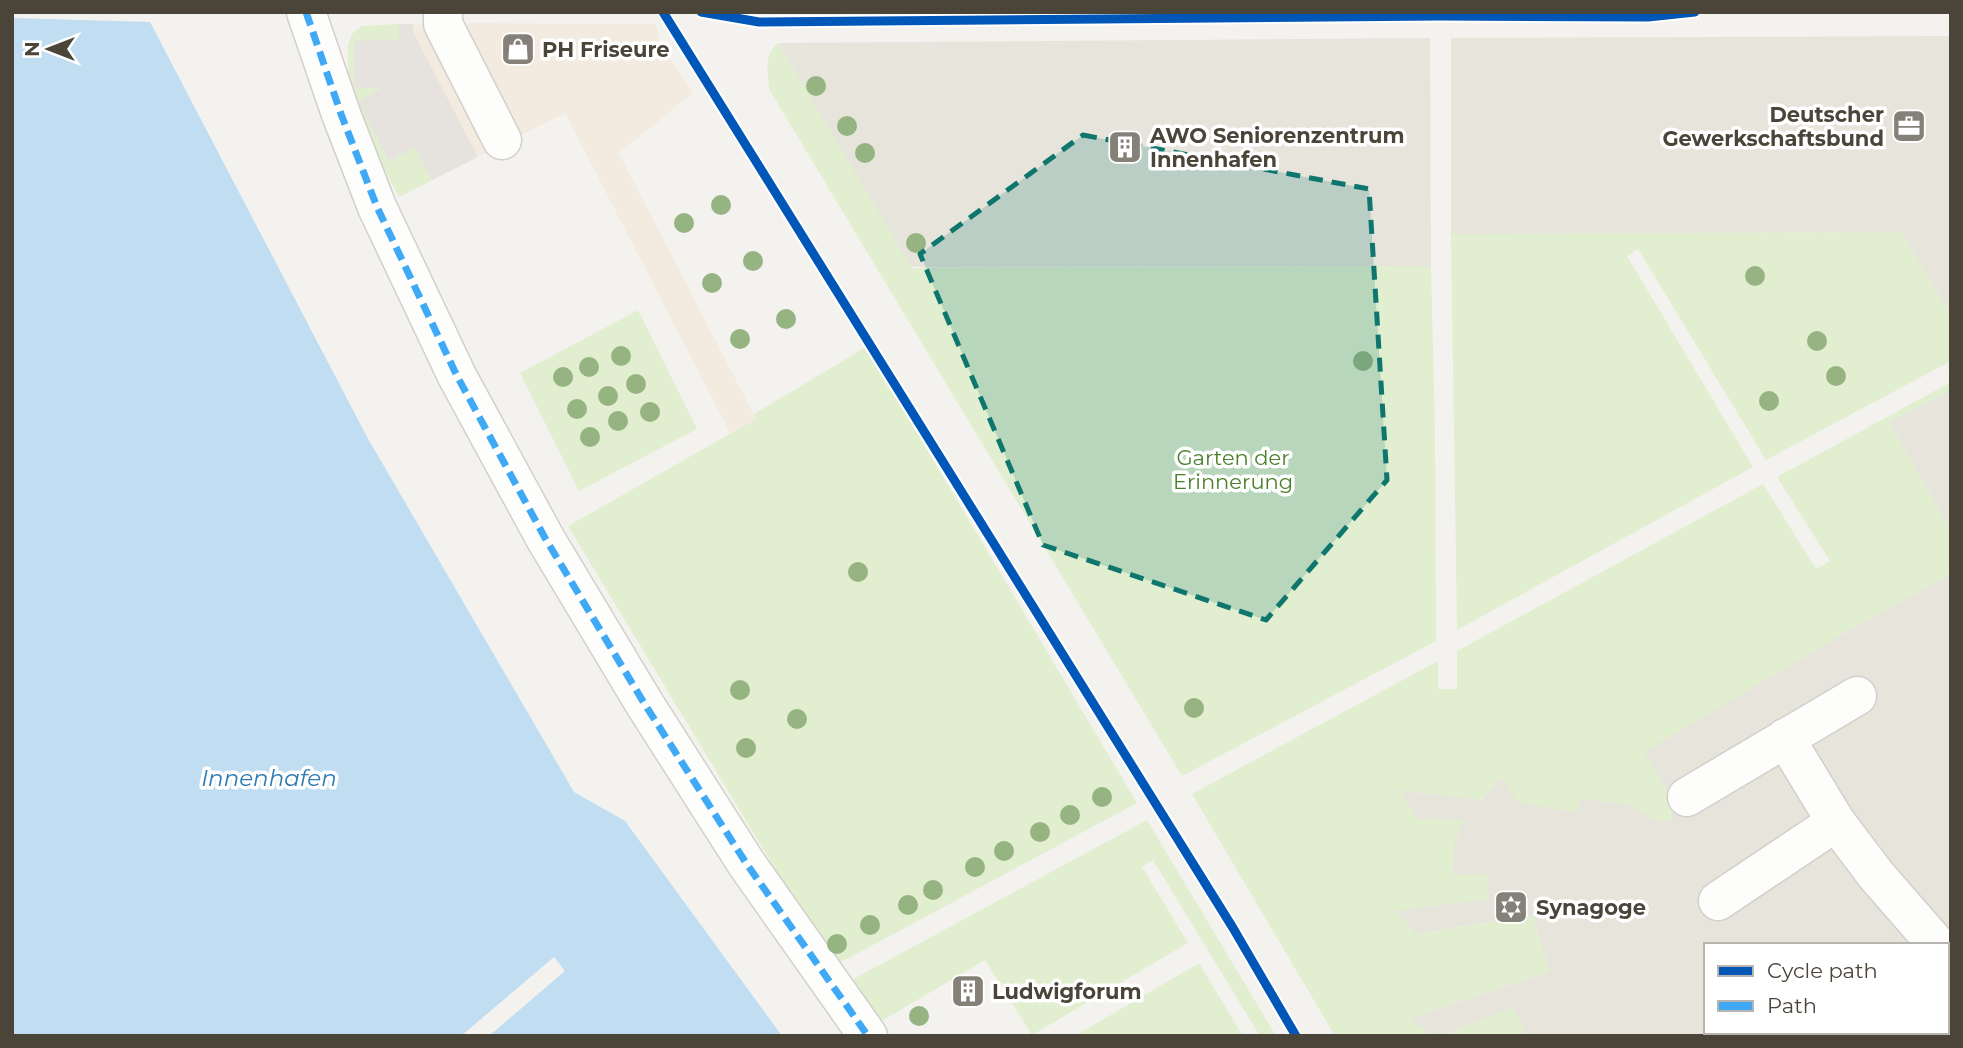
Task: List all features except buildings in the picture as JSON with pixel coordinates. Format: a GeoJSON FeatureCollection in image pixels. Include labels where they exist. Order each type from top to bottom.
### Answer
{"type":"FeatureCollection","features":[{"type":"Feature","properties":{"kind":"street"},"geometry":{"type":"LineString","coordinates":[[306,12],[377,208],[457,376],[545,538],[644,703],[747,863],[868,1036]]}},
{"type":"Feature","properties":{"kind":"street"},"geometry":{"type":"LineString","coordinates":[[443,12],[443,24],[502,140]]}},
{"type":"Feature","properties":{"kind":"street"},"geometry":{"type":"LineString","coordinates":[[1687,797],[1857,696]]}},
{"type":"Feature","properties":{"kind":"street"},"geometry":{"type":"LineString","coordinates":[[1785,738],[1836,822],[1876,875],[1935,943]]}},
{"type":"Feature","properties":{"kind":"street"},"geometry":{"type":"LineString","coordinates":[[1718,901],[1836,822]]}},
{"type":"Feature","properties":{"kind":"highlighted area"},"geometry":{"type":"Polygon","coordinates":[[[1083,135],[1369,189],[1387,480],[1266,620],[1043,545],[920,254],[1083,135]]]}},
{"type":"Feature","properties":{"kind":"shaded area"},"geometry":{"type":"Polygon","coordinates":[[[467,23],[656,24],[659,42],[693,93],[619,153],[756,419],[730,433],[565,113],[399,197],[353,109],[348,46],[352,34],[362,26],[467,23]]]}},
{"type":"Feature","properties":{"kind":"shaded area"},"geometry":{"type":"Polygon","coordinates":[[[399,24],[413,24],[413,32],[478,157],[432,180],[415,148],[389,161],[358,101],[382,88],[354,88],[354,41],[399,40],[399,24]]]}},
{"type":"Feature","properties":{"kind":"shaded area"},"geometry":{"type":"Polygon","coordinates":[[[1951,36],[1951,316],[1901,232],[1451,234],[1451,38],[1951,36]]]}},
{"type":"Feature","properties":{"kind":"shaded area"},"geometry":{"type":"Polygon","coordinates":[[[1430,38],[1431,266],[910,267],[778,43],[1430,38]]]}},
{"type":"Feature","properties":{"kind":"shaded area"},"geometry":{"type":"Polygon","coordinates":[[[1951,390],[1951,532],[1889,422],[1951,390]]]}},
{"type":"Feature","properties":{"kind":"shaded area"},"geometry":{"type":"Polygon","coordinates":[[[1951,574],[1951,933],[1939,943],[1704,943],[1704,1034],[1847,1034],[1845,1036],[1527,1036],[1513,1008],[1434,1036],[1409,1018],[1549,972],[1533,915],[1416,934],[1394,910],[1489,899],[1452,875],[1454,846],[1417,819],[1399,790],[1482,800],[1501,777],[1578,811],[1579,797],[1631,805],[1653,820],[1673,801],[1643,752],[1846,632],[1951,574]]]}},
{"type":"Feature","properties":{"kind":"green space"},"geometry":{"type":"Polygon","coordinates":[[[399,24],[399,40],[391,41],[354,88],[384,88],[388,160],[415,147],[432,180],[399,197],[353,109],[348,88],[348,46],[352,34],[362,26],[399,24]]]}},
{"type":"Feature","properties":{"kind":"green space","name":"Garten der Erinnerung"},"geometry":{"type":"Polygon","coordinates":[[[778,43],[912,268],[1431,266],[1436,641],[1182,776],[769,89],[768,58],[778,43]]]}},
{"type":"Feature","properties":{"kind":"green space"},"geometry":{"type":"Polygon","coordinates":[[[1901,232],[1951,316],[1951,361],[1766,460],[1638,249],[1627,256],[1753,467],[1457,630],[1451,234],[1901,232]]]}},
{"type":"Feature","properties":{"kind":"green space"},"geometry":{"type":"Polygon","coordinates":[[[638,310],[697,429],[579,491],[520,373],[638,310]]]}},
{"type":"Feature","properties":{"kind":"green space"},"geometry":{"type":"Polygon","coordinates":[[[866,347],[1137,803],[836,965],[568,526],[756,419],[754,414],[866,347]]]}},
{"type":"Feature","properties":{"kind":"green space"},"geometry":{"type":"Polygon","coordinates":[[[1951,382],[1951,390],[1889,422],[1951,532],[1951,574],[1846,632],[1644,752],[1673,801],[1671,821],[1653,820],[1631,805],[1580,798],[1578,812],[1518,803],[1501,777],[1482,800],[1400,790],[1417,819],[1463,820],[1454,846],[1452,875],[1486,874],[1489,899],[1395,911],[1417,934],[1533,915],[1549,972],[1410,1018],[1434,1036],[1335,1036],[1192,794],[1438,661],[1438,689],[1457,689],[1457,651],[1763,484],[1816,569],[1830,561],[1777,477],[1951,382]]]}},
{"type":"Feature","properties":{"kind":"green space"},"geometry":{"type":"Polygon","coordinates":[[[1147,820],[1276,1036],[1260,1036],[1153,860],[1142,867],[1188,943],[1032,1035],[985,960],[880,1022],[848,982],[1147,820]]]}},
{"type":"Feature","properties":{"kind":"green space"},"geometry":{"type":"Polygon","coordinates":[[[1199,963],[1243,1036],[1075,1036],[1199,963]]]}},
{"type":"Feature","properties":{"kind":"green space"},"geometry":{"type":"Polygon","coordinates":[[[1513,1008],[1527,1036],[1440,1036],[1513,1008]]]}},
{"type":"Feature","properties":{"kind":"water","name":"Innenhafen"},"geometry":{"type":"Polygon","coordinates":[[[12,18],[150,22],[367,437],[574,792],[625,821],[782,1036],[12,1036],[12,18]]]}},
{"type":"Feature","properties":{"kind":"pier"},"geometry":{"type":"Polygon","coordinates":[[[554,957],[565,971],[489,1036],[461,1036],[554,957]]]}},
{"type":"Feature","properties":{"kind":"marked path"},"geometry":{"type":"LineString","coordinates":[[306,12],[377,207],[457,376],[545,538],[644,703],[746,863],[868,1036]]}},
{"type":"Feature","properties":{"kind":"cycle path"},"geometry":{"type":"LineString","coordinates":[[663,12],[1233,928],[1296,1036]]}},
{"type":"Feature","properties":{"kind":"cycle path"},"geometry":{"type":"LineString","coordinates":[[701,12],[759,22],[1440,16],[1648,17],[1695,12]]}},
{"type":"Feature","properties":{"kind":"place","name":"PH Friseure"},"geometry":{"type":"Point","coordinates":[518,49]}},
{"type":"Feature","properties":{"kind":"place","name":"Deutscher Gewerkschaftsbund"},"geometry":{"type":"Point","coordinates":[1909,126]}},
{"type":"Feature","properties":{"kind":"place","name":"AWO Seniorenzentrum Innenhafen"},"geometry":{"type":"Point","coordinates":[1125,147]}},
{"type":"Feature","properties":{"kind":"place","name":"Synagoge"},"geometry":{"type":"Point","coordinates":[1511,907]}},
{"type":"Feature","properties":{"kind":"place","name":"Ludwigforum"},"geometry":{"type":"Point","coordinates":[968,991]}}]}
